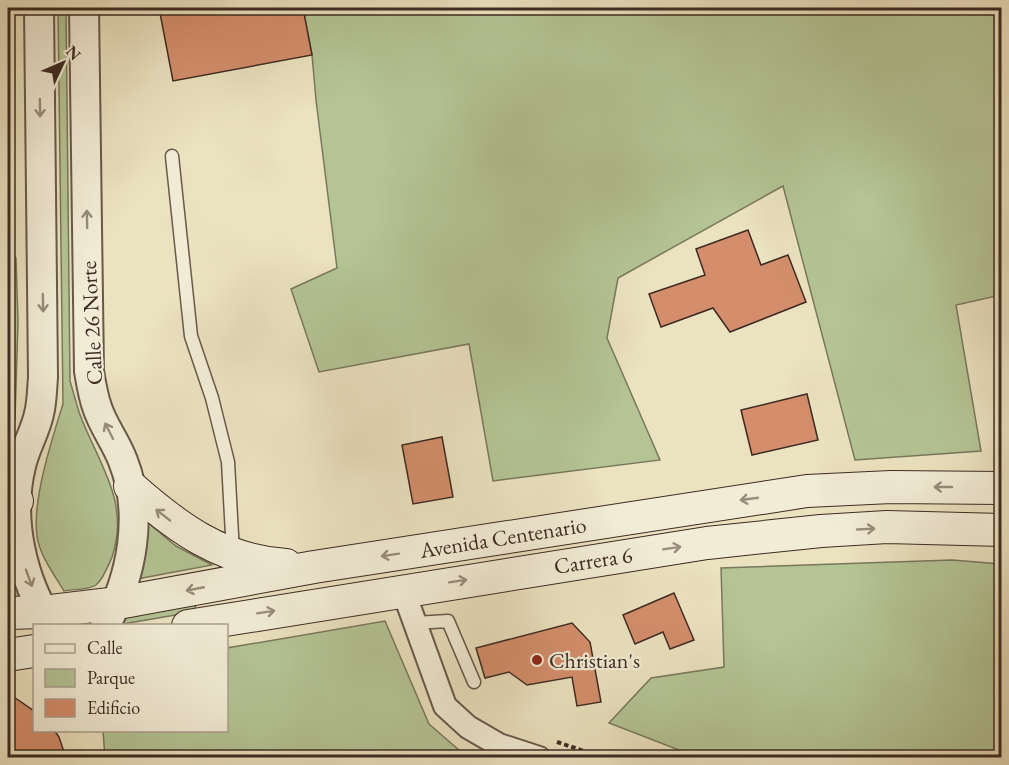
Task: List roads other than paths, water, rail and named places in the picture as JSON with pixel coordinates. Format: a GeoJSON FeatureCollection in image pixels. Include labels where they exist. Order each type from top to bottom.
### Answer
{"type":"FeatureCollection","features":[{"type":"Feature","properties":{"kind":"main road"},"geometry":{"type":"LineString","coordinates":[[130,486],[161,514],[195,538],[233,555],[273,564],[314,567]]}},
{"type":"Feature","properties":{"kind":"main road","name":"Avenida Centenario"},"geometry":{"type":"LineString","coordinates":[[8,613],[48,619],[111,614],[314,567],[807,491],[891,487],[1002,488]]}},
{"type":"Feature","properties":{"kind":"main road","name":"Carrera 6"},"geometry":{"type":"LineString","coordinates":[[200,624],[718,541],[821,531],[887,528],[1002,530]]}},
{"type":"Feature","properties":{"kind":"main road"},"geometry":{"type":"LineString","coordinates":[[8,655],[33,651]]}},
{"type":"Feature","properties":{"kind":"street","name":"Calle 26 Norte"},"geometry":{"type":"LineString","coordinates":[[39,8],[43,377],[39,414],[21,467],[12,506],[27,576],[48,619]]}},
{"type":"Feature","properties":{"kind":"street","name":"Calle 26 Norte"},"geometry":{"type":"LineString","coordinates":[[84,8],[89,371],[97,408],[124,461],[130,486],[134,525],[130,565],[111,614]]}},
{"type":"Feature","properties":{"kind":"street"},"geometry":{"type":"LineString","coordinates":[[403,590],[445,706],[468,728],[491,741],[546,749]]}},
{"type":"Feature","properties":{"kind":"lane"},"geometry":{"type":"LineString","coordinates":[[172,156],[191,336],[213,398],[228,462],[233,555]]}},
{"type":"Feature","properties":{"kind":"lane"},"geometry":{"type":"LineString","coordinates":[[415,623],[448,621],[474,682]]}},
{"type":"Feature","properties":{"kind":"place","name":"Christian's"},"geometry":{"type":"Point","coordinates":[537,660]}}]}
